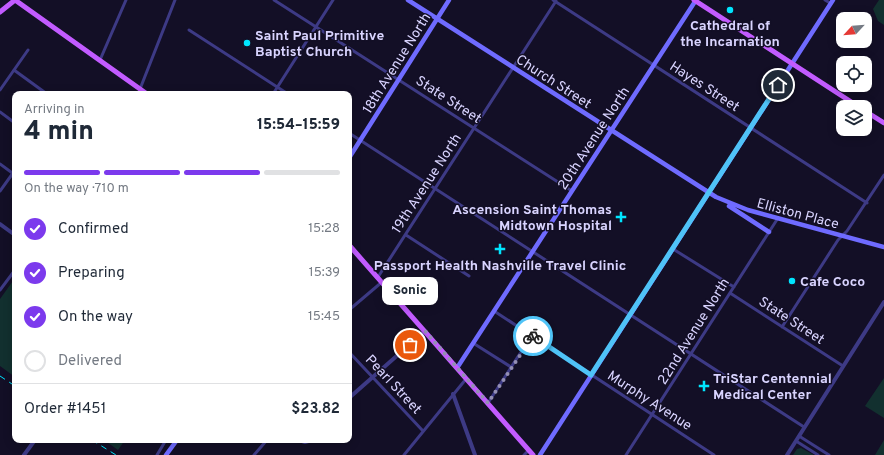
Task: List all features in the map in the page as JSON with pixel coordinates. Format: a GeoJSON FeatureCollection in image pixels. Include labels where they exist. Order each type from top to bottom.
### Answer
{"type":"FeatureCollection","features":[{"type":"Feature","properties":{"kind":"main road"},"geometry":{"type":"LineString","coordinates":[[0,12],[15,0],[100,60],[138,91]]}},
{"type":"Feature","properties":{"kind":"main road","name":"Church Street"},"geometry":{"type":"LineString","coordinates":[[408,0],[708,193]]}},
{"type":"Feature","properties":{"kind":"main road","name":"18th Avenue North"},"geometry":{"type":"LineString","coordinates":[[352,154],[449,0]]}},
{"type":"Feature","properties":{"kind":"main road"},"geometry":{"type":"LineString","coordinates":[[695,0],[848,100]]}},
{"type":"Feature","properties":{"kind":"main road","name":"20th Avenue North"},"geometry":{"type":"LineString","coordinates":[[457,368],[695,0]]}},
{"type":"Feature","properties":{"kind":"main road"},"geometry":{"type":"LineString","coordinates":[[540,455],[831,2]]}},
{"type":"Feature","properties":{"kind":"main road"},"geometry":{"type":"LineString","coordinates":[[872,115],[884,123]]}},
{"type":"Feature","properties":{"kind":"main road","name":"Elliston Place"},"geometry":{"type":"LineString","coordinates":[[708,193],[748,210],[884,247]]}},
{"type":"Feature","properties":{"kind":"main road"},"geometry":{"type":"LineString","coordinates":[[716,197],[769,232]]}},
{"type":"Feature","properties":{"kind":"main road"},"geometry":{"type":"LineString","coordinates":[[352,249],[533,455]]}},
{"type":"Feature","properties":{"kind":"main road"},"geometry":{"type":"LineString","coordinates":[[166,455],[175,443]]}},
{"type":"Feature","properties":{"kind":"street"},"geometry":{"type":"LineString","coordinates":[[100,60],[126,0]]}},
{"type":"Feature","properties":{"kind":"street"},"geometry":{"type":"LineString","coordinates":[[139,91],[175,0]]}},
{"type":"Feature","properties":{"kind":"street","name":"State Street"},"geometry":{"type":"LineString","coordinates":[[274,0],[572,191]]}},
{"type":"Feature","properties":{"kind":"street"},"geometry":{"type":"LineString","coordinates":[[275,91],[333,0]]}},
{"type":"Feature","properties":{"kind":"street"},"geometry":{"type":"LineString","coordinates":[[826,0],[831,2]]}},
{"type":"Feature","properties":{"kind":"street","name":"Hayes Street"},"geometry":{"type":"LineString","coordinates":[[555,1],[867,202]]}},
{"type":"Feature","properties":{"kind":"street","name":"19th Avenue North"},"geometry":{"type":"LineString","coordinates":[[378,277],[475,128],[555,1]]}},
{"type":"Feature","properties":{"kind":"street"},"geometry":{"type":"LineString","coordinates":[[189,30],[284,91]]}},
{"type":"Feature","properties":{"kind":"street"},"geometry":{"type":"LineString","coordinates":[[0,90],[28,50]]}},
{"type":"Feature","properties":{"kind":"street"},"geometry":{"type":"LineString","coordinates":[[14,70],[43,91]]}},
{"type":"Feature","properties":{"kind":"street"},"geometry":{"type":"LineString","coordinates":[[0,112],[12,121]]}},
{"type":"Feature","properties":{"kind":"street"},"geometry":{"type":"LineString","coordinates":[[352,135],[804,427]]}},
{"type":"Feature","properties":{"kind":"street"},"geometry":{"type":"LineString","coordinates":[[0,164],[12,173]]}},
{"type":"Feature","properties":{"kind":"street"},"geometry":{"type":"LineString","coordinates":[[782,327],[884,175]]}},
{"type":"Feature","properties":{"kind":"street"},"geometry":{"type":"LineString","coordinates":[[0,191],[12,176]]}},
{"type":"Feature","properties":{"kind":"street","name":"22nd Avenue North"},"geometry":{"type":"LineString","coordinates":[[626,455],[778,218]]}},
{"type":"Feature","properties":{"kind":"street"},"geometry":{"type":"LineString","coordinates":[[0,224],[12,232]]}},
{"type":"Feature","properties":{"kind":"street"},"geometry":{"type":"LineString","coordinates":[[406,235],[469,276]]}},
{"type":"Feature","properties":{"kind":"street"},"geometry":{"type":"LineString","coordinates":[[672,249],[734,287]]}},
{"type":"Feature","properties":{"kind":"street"},"geometry":{"type":"LineString","coordinates":[[0,290],[12,274]]}},
{"type":"Feature","properties":{"kind":"street"},"geometry":{"type":"LineString","coordinates":[[352,307],[382,282]]}},
{"type":"Feature","properties":{"kind":"street","name":"State Street"},"geometry":{"type":"LineString","coordinates":[[730,293],[843,366]]}},
{"type":"Feature","properties":{"kind":"street"},"geometry":{"type":"LineString","coordinates":[[787,455],[883,305]]}},
{"type":"Feature","properties":{"kind":"street","name":"Murphy Avenue"},"geometry":{"type":"LineString","coordinates":[[494,311],[652,416],[714,455]]}},
{"type":"Feature","properties":{"kind":"street"},"geometry":{"type":"LineString","coordinates":[[352,395],[425,331]]}},
{"type":"Feature","properties":{"kind":"street"},"geometry":{"type":"LineString","coordinates":[[488,403],[532,335]]}},
{"type":"Feature","properties":{"kind":"street"},"geometry":{"type":"LineString","coordinates":[[473,343],[511,367]]}},
{"type":"Feature","properties":{"kind":"street","name":"Pearl Street"},"geometry":{"type":"LineString","coordinates":[[352,355],[423,431]]}},
{"type":"Feature","properties":{"kind":"street"},"geometry":{"type":"LineString","coordinates":[[404,455],[466,378]]}},
{"type":"Feature","properties":{"kind":"street"},"geometry":{"type":"LineString","coordinates":[[453,394],[475,455]]}},
{"type":"Feature","properties":{"kind":"street"},"geometry":{"type":"LineString","coordinates":[[799,436],[829,455]]}},
{"type":"Feature","properties":{"kind":"street"},"geometry":{"type":"LineString","coordinates":[[796,441],[818,455]]}},
{"type":"Feature","properties":{"kind":"street"},"geometry":{"type":"LineString","coordinates":[[24,455],[33,443]]}},
{"type":"Feature","properties":{"kind":"street"},"geometry":{"type":"LineString","coordinates":[[157,455],[164,443]]}},
{"type":"Feature","properties":{"kind":"street"},"geometry":{"type":"LineString","coordinates":[[255,454],[264,443]]}},
{"type":"Feature","properties":{"kind":"street"},"geometry":{"type":"LineString","coordinates":[[524,455],[529,450]]}},
{"type":"Feature","properties":{"kind":"green space"},"geometry":{"type":"Polygon","coordinates":[[[879,0],[884,0],[884,25],[878,21],[873,9],[879,0]]]}},
{"type":"Feature","properties":{"kind":"green space"},"geometry":{"type":"Polygon","coordinates":[[[12,282],[12,375],[0,366],[0,299],[12,282]]]}},
{"type":"Feature","properties":{"kind":"green space"},"geometry":{"type":"Polygon","coordinates":[[[884,378],[884,418],[865,406],[884,378]]]}},
{"type":"Feature","properties":{"kind":"green space"},"geometry":{"type":"Polygon","coordinates":[[[884,440],[884,455],[875,455],[884,440]]]}},
{"type":"Feature","properties":{"kind":"green space"},"geometry":{"type":"Polygon","coordinates":[[[108,443],[123,443],[118,450],[108,443]]]}},
{"type":"Feature","properties":{"kind":"green space"},"geometry":{"type":"Polygon","coordinates":[[[801,448],[814,455],[793,455],[797,449],[801,448]]]}},
{"type":"Feature","properties":{"kind":"railway"},"geometry":{"type":"LineString","coordinates":[[0,376],[12,384]]}},
{"type":"Feature","properties":{"kind":"railway"},"geometry":{"type":"LineString","coordinates":[[97,443],[116,455]]}},
{"type":"Feature","properties":{"kind":"way so far"},"geometry":{"type":"LineString","coordinates":[[410,345],[425,331],[488,403],[532,335],[533,336]]}},
{"type":"Feature","properties":{"kind":"place","name":"Cathedral of the Incarnation"},"geometry":{"type":"Point","coordinates":[730,10]}},
{"type":"Feature","properties":{"kind":"place","name":"Saint Paul Primitive Baptist Church"},"geometry":{"type":"Point","coordinates":[247,43]}},
{"type":"Feature","properties":{"kind":"place","name":"Ascension Saint Thomas Midtown Hospital"},"geometry":{"type":"Point","coordinates":[621,217]}},
{"type":"Feature","properties":{"kind":"place","name":"Passport Health Nashville Travel Clinic"},"geometry":{"type":"Point","coordinates":[500,249]}},
{"type":"Feature","properties":{"kind":"place","name":"Cafe Coco"},"geometry":{"type":"Point","coordinates":[792,281]}},
{"type":"Feature","properties":{"kind":"place","name":"Sonic"},"geometry":{"type":"Point","coordinates":[410,345]}},
{"type":"Feature","properties":{"kind":"place","name":"TriStar Centennial Medical Center"},"geometry":{"type":"Point","coordinates":[704,386]}},
{"type":"Feature","properties":{"kind":"route"},"geometry":{"type":"LineString","coordinates":[[533,336],[591,375],[778,85]]}}]}
